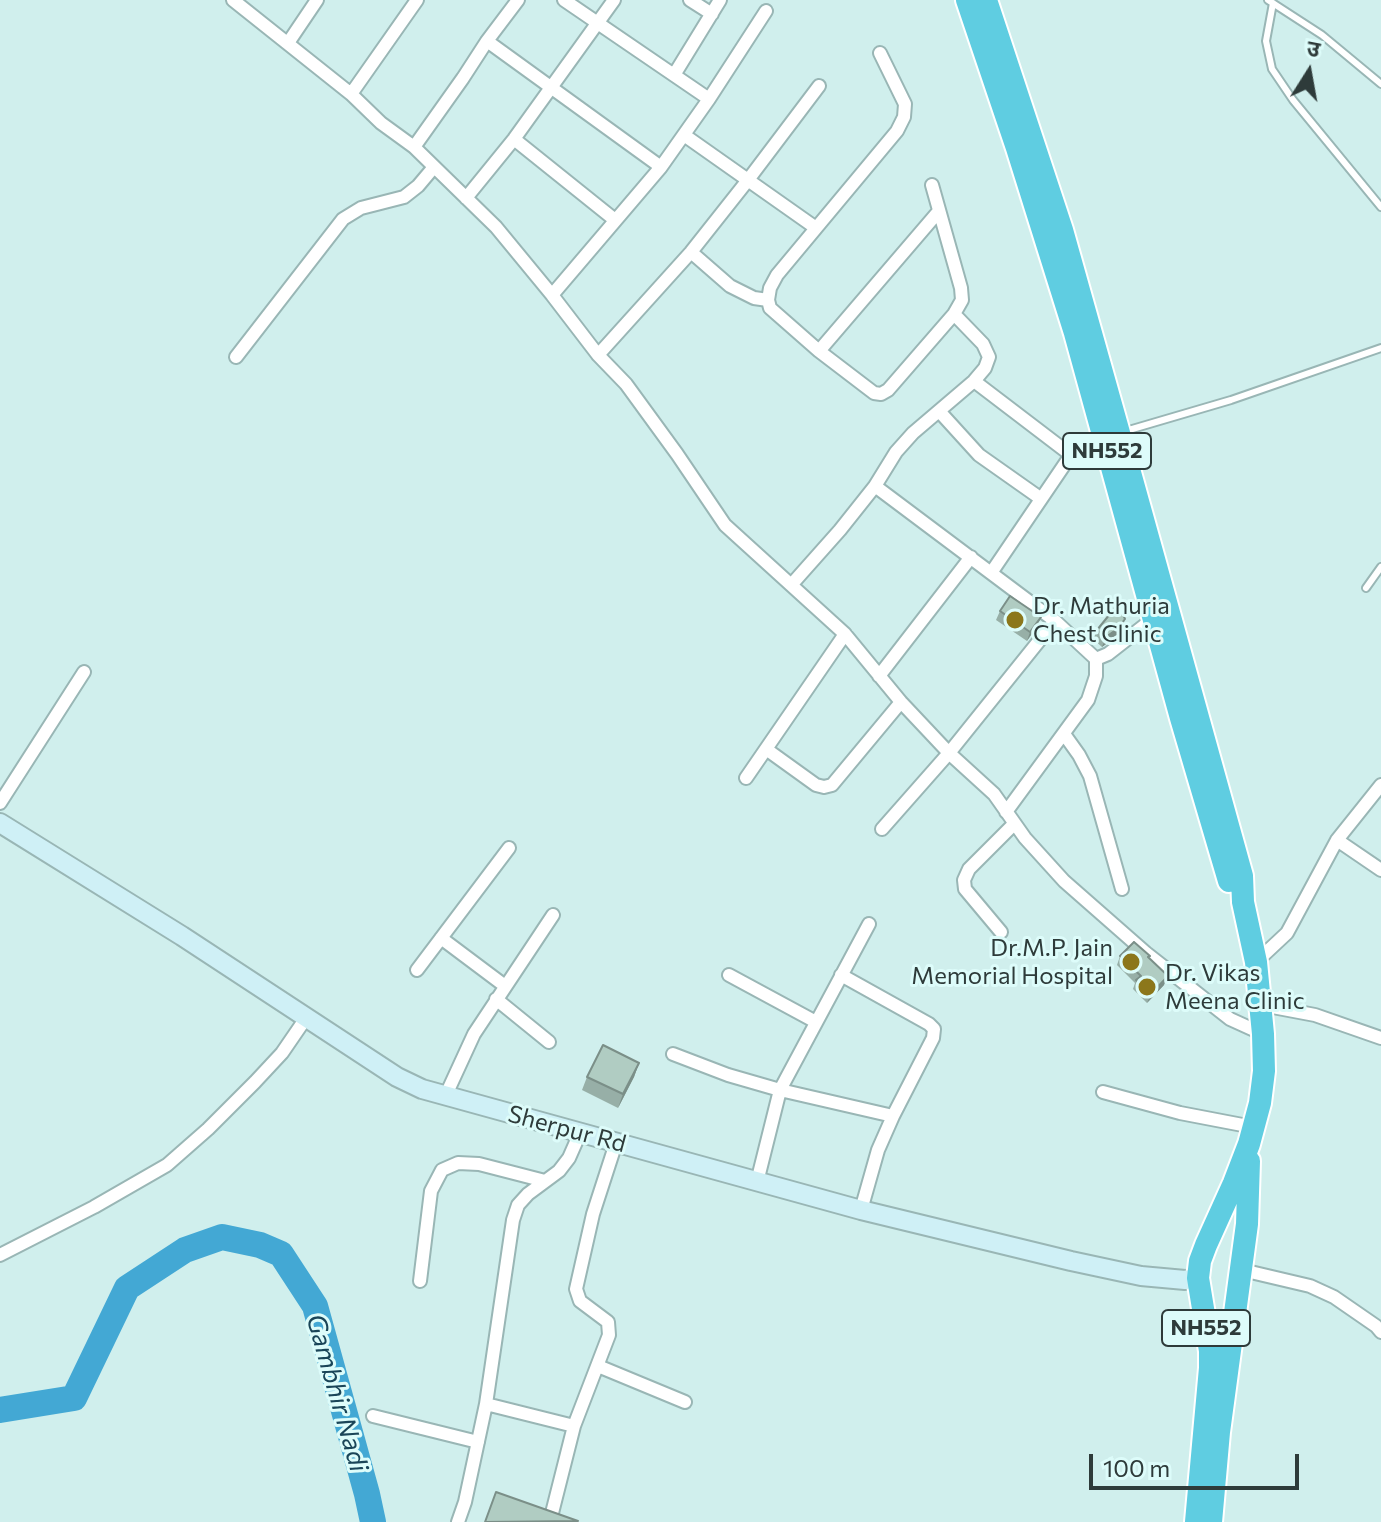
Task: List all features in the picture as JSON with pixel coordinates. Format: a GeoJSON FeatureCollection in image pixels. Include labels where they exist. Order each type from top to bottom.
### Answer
{"type":"FeatureCollection","features":[{"type":"Feature","properties":{"kind":"highway","name":"NH552"},"geometry":{"type":"LineString","coordinates":[[967,0],[1111,436],[1242,876],[1243,902],[1256,962],[1263,1034],[1264,1071],[1260,1103],[1234,1183],[1200,1261],[1198,1278],[1210,1368],[1196,1522]]}},
{"type":"Feature","properties":{"kind":"highway","name":"NH552"},"geometry":{"type":"LineString","coordinates":[[986,0],[1062,230],[1154,618],[1227,879],[1243,902]]}},
{"type":"Feature","properties":{"kind":"highway","name":"NH552"},"geometry":{"type":"LineString","coordinates":[[1211,1522],[1219,1432],[1247,1224],[1251,1136]]}},
{"type":"Feature","properties":{"kind":"street"},"geometry":{"type":"LineString","coordinates":[[233,0],[414,147],[496,227],[598,355],[626,384],[725,525],[845,634],[901,702],[949,753],[994,794],[1014,824],[1064,881],[1146,953],[1230,1019],[1263,1034]]}},
{"type":"Feature","properties":{"kind":"street"},"geometry":{"type":"LineString","coordinates":[[288,43],[317,0]]}},
{"type":"Feature","properties":{"kind":"street"},"geometry":{"type":"LineString","coordinates":[[351,94],[417,0]]}},
{"type":"Feature","properties":{"kind":"street"},"geometry":{"type":"LineString","coordinates":[[414,147],[518,0]]}},
{"type":"Feature","properties":{"kind":"street"},"geometry":{"type":"LineString","coordinates":[[564,0],[709,99]]}},
{"type":"Feature","properties":{"kind":"street"},"geometry":{"type":"LineString","coordinates":[[466,198],[514,139],[614,0]]}},
{"type":"Feature","properties":{"kind":"street"},"geometry":{"type":"LineString","coordinates":[[690,0],[712,14]]}},
{"type":"Feature","properties":{"kind":"street"},"geometry":{"type":"LineString","coordinates":[[674,75],[720,0]]}},
{"type":"Feature","properties":{"kind":"street"},"geometry":{"type":"LineString","coordinates":[[552,295],[661,167],[766,11]]}},
{"type":"Feature","properties":{"kind":"street"},"geometry":{"type":"LineString","coordinates":[[487,41],[661,167]]}},
{"type":"Feature","properties":{"kind":"street"},"geometry":{"type":"LineString","coordinates":[[880,53],[905,104],[904,117],[897,131],[777,275],[768,300],[770,308],[819,351],[874,393],[881,394],[888,390],[954,314],[962,300],[932,185]]}},
{"type":"Feature","properties":{"kind":"street"},"geometry":{"type":"LineString","coordinates":[[598,355],[691,252],[819,86]]}},
{"type":"Feature","properties":{"kind":"street"},"geometry":{"type":"LineString","coordinates":[[684,135],[816,228]]}},
{"type":"Feature","properties":{"kind":"street"},"geometry":{"type":"LineString","coordinates":[[514,139],[615,220]]}},
{"type":"Feature","properties":{"kind":"street"},"geometry":{"type":"LineString","coordinates":[[236,357],[343,219],[361,208],[404,197],[434,167]]}},
{"type":"Feature","properties":{"kind":"street"},"geometry":{"type":"LineString","coordinates":[[819,351],[939,211]]}},
{"type":"Feature","properties":{"kind":"street"},"geometry":{"type":"LineString","coordinates":[[691,252],[730,286],[754,298],[768,300]]}},
{"type":"Feature","properties":{"kind":"street"},"geometry":{"type":"LineString","coordinates":[[792,584],[875,486],[896,452],[985,368],[989,357],[983,344],[954,314]]}},
{"type":"Feature","properties":{"kind":"street"},"geometry":{"type":"LineString","coordinates":[[974,381],[1071,455]]}},
{"type":"Feature","properties":{"kind":"street"},"geometry":{"type":"LineString","coordinates":[[939,411],[979,455],[1040,498]]}},
{"type":"Feature","properties":{"kind":"street"},"geometry":{"type":"LineString","coordinates":[[991,573],[1071,455],[1083,445],[1111,436]]}},
{"type":"Feature","properties":{"kind":"street"},"geometry":{"type":"LineString","coordinates":[[875,486],[1055,621],[1096,659],[1096,676],[1088,700],[1006,812]]}},
{"type":"Feature","properties":{"kind":"street"},"geometry":{"type":"LineString","coordinates":[[879,676],[971,557]]}},
{"type":"Feature","properties":{"kind":"street"},"geometry":{"type":"LineString","coordinates":[[1096,659],[1108,654],[1154,618]]}},
{"type":"Feature","properties":{"kind":"street"},"geometry":{"type":"LineString","coordinates":[[882,829],[949,753],[1055,621]]}},
{"type":"Feature","properties":{"kind":"street"},"geometry":{"type":"LineString","coordinates":[[746,778],[845,634]]}},
{"type":"Feature","properties":{"kind":"street"},"geometry":{"type":"LineString","coordinates":[[0,803],[84,672]]}},
{"type":"Feature","properties":{"kind":"street"},"geometry":{"type":"LineString","coordinates":[[766,749],[816,785],[832,785],[901,702]]}},
{"type":"Feature","properties":{"kind":"street"},"geometry":{"type":"LineString","coordinates":[[1064,734],[1090,776],[1122,889]]}},
{"type":"Feature","properties":{"kind":"street"},"geometry":{"type":"LineString","coordinates":[[1256,962],[1287,933],[1337,840],[1380,789]]}},
{"type":"Feature","properties":{"kind":"street","name":"Sherpur Rd"},"geometry":{"type":"LineString","coordinates":[[0,823],[182,936],[397,1077],[422,1089],[861,1210],[1141,1276],[1185,1280],[1198,1278]]}},
{"type":"Feature","properties":{"kind":"street"},"geometry":{"type":"LineString","coordinates":[[1001,932],[965,889],[964,880],[969,869],[1014,824]]}},
{"type":"Feature","properties":{"kind":"street"},"geometry":{"type":"LineString","coordinates":[[1337,840],[1381,870]]}},
{"type":"Feature","properties":{"kind":"street"},"geometry":{"type":"LineString","coordinates":[[417,970],[509,848]]}},
{"type":"Feature","properties":{"kind":"street"},"geometry":{"type":"LineString","coordinates":[[445,1097],[474,1034],[553,915]]}},
{"type":"Feature","properties":{"kind":"street"},"geometry":{"type":"LineString","coordinates":[[757,1182],[780,1090],[869,924]]}},
{"type":"Feature","properties":{"kind":"street"},"geometry":{"type":"LineString","coordinates":[[441,938],[505,986]]}},
{"type":"Feature","properties":{"kind":"street"},"geometry":{"type":"LineString","coordinates":[[729,975],[816,1022]]}},
{"type":"Feature","properties":{"kind":"street"},"geometry":{"type":"LineString","coordinates":[[841,975],[934,1029],[933,1038],[878,1150],[861,1210]]}},
{"type":"Feature","properties":{"kind":"street"},"geometry":{"type":"LineString","coordinates":[[496,999],[549,1042]]}},
{"type":"Feature","properties":{"kind":"street"},"geometry":{"type":"LineString","coordinates":[[1262,1005],[1315,1015],[1381,1038]]}},
{"type":"Feature","properties":{"kind":"street"},"geometry":{"type":"LineString","coordinates":[[0,1255],[167,1165],[255,1082],[282,1053],[306,1018]]}},
{"type":"Feature","properties":{"kind":"street"},"geometry":{"type":"LineString","coordinates":[[673,1054],[780,1090],[893,1116]]}},
{"type":"Feature","properties":{"kind":"street"},"geometry":{"type":"LineString","coordinates":[[1103,1092],[1251,1136]]}},
{"type":"Feature","properties":{"kind":"street"},"geometry":{"type":"LineString","coordinates":[[458,1522],[486,1404],[513,1220],[518,1205],[528,1194],[559,1171],[569,1158],[580,1133]]}},
{"type":"Feature","properties":{"kind":"street"},"geometry":{"type":"LineString","coordinates":[[550,1521],[574,1426],[609,1335],[608,1322],[580,1301],[576,1289],[593,1214],[616,1143]]}},
{"type":"Feature","properties":{"kind":"street"},"geometry":{"type":"LineString","coordinates":[[420,1281],[431,1191],[442,1170],[458,1163],[479,1164],[545,1181]]}},
{"type":"Feature","properties":{"kind":"street"},"geometry":{"type":"LineString","coordinates":[[1242,1270],[1310,1286],[1334,1297],[1381,1332]]}},
{"type":"Feature","properties":{"kind":"street"},"geometry":{"type":"LineString","coordinates":[[598,1366],[685,1402]]}},
{"type":"Feature","properties":{"kind":"street"},"geometry":{"type":"LineString","coordinates":[[486,1404],[574,1426]]}},
{"type":"Feature","properties":{"kind":"street"},"geometry":{"type":"LineString","coordinates":[[373,1416],[478,1442]]}},
{"type":"Feature","properties":{"kind":"lane"},"geometry":{"type":"LineString","coordinates":[[1381,84],[1322,35],[1270,2],[1266,41],[1272,69],[1293,100],[1381,207]]}},
{"type":"Feature","properties":{"kind":"lane"},"geometry":{"type":"LineString","coordinates":[[1111,436],[1231,400],[1381,348]]}},
{"type":"Feature","properties":{"kind":"lane"},"geometry":{"type":"LineString","coordinates":[[1366,588],[1381,567]]}},
{"type":"Feature","properties":{"kind":"building"},"geometry":{"type":"Polygon","coordinates":[[[1010,596],[1041,617],[1030,632],[1000,611],[1010,596]]]}},
{"type":"Feature","properties":{"kind":"building"},"geometry":{"type":"Polygon","coordinates":[[[1118,604],[1125,619],[1106,637],[1097,630],[1118,604]]]}},
{"type":"Feature","properties":{"kind":"building"},"geometry":{"type":"Polygon","coordinates":[[[1134,942],[1168,976],[1151,994],[1136,980],[1141,976],[1120,956],[1134,942]]]}},
{"type":"Feature","properties":{"kind":"building"},"geometry":{"type":"Polygon","coordinates":[[[603,1045],[639,1063],[623,1094],[587,1077],[603,1045]]]}},
{"type":"Feature","properties":{"kind":"building"},"geometry":{"type":"Polygon","coordinates":[[[496,1492],[578,1521],[485,1522],[496,1492]]]}},
{"type":"Feature","properties":{"kind":"waterway","name":"Gambhir Nadi"},"geometry":{"type":"LineString","coordinates":[[0,1410],[74,1398],[127,1288],[185,1250],[222,1237],[260,1245],[281,1254],[315,1306],[373,1522]]}},
{"type":"Feature","properties":{"kind":"place","name":"Dr. Mathuria Chest Clinic"},"geometry":{"type":"Point","coordinates":[1015,620]}},
{"type":"Feature","properties":{"kind":"place","name":"Dr.M.P. Jain Memorial Hospital"},"geometry":{"type":"Point","coordinates":[1131,962]}},
{"type":"Feature","properties":{"kind":"place","name":"Dr. Vikas Meena Clinic"},"geometry":{"type":"Point","coordinates":[1147,987]}}]}
